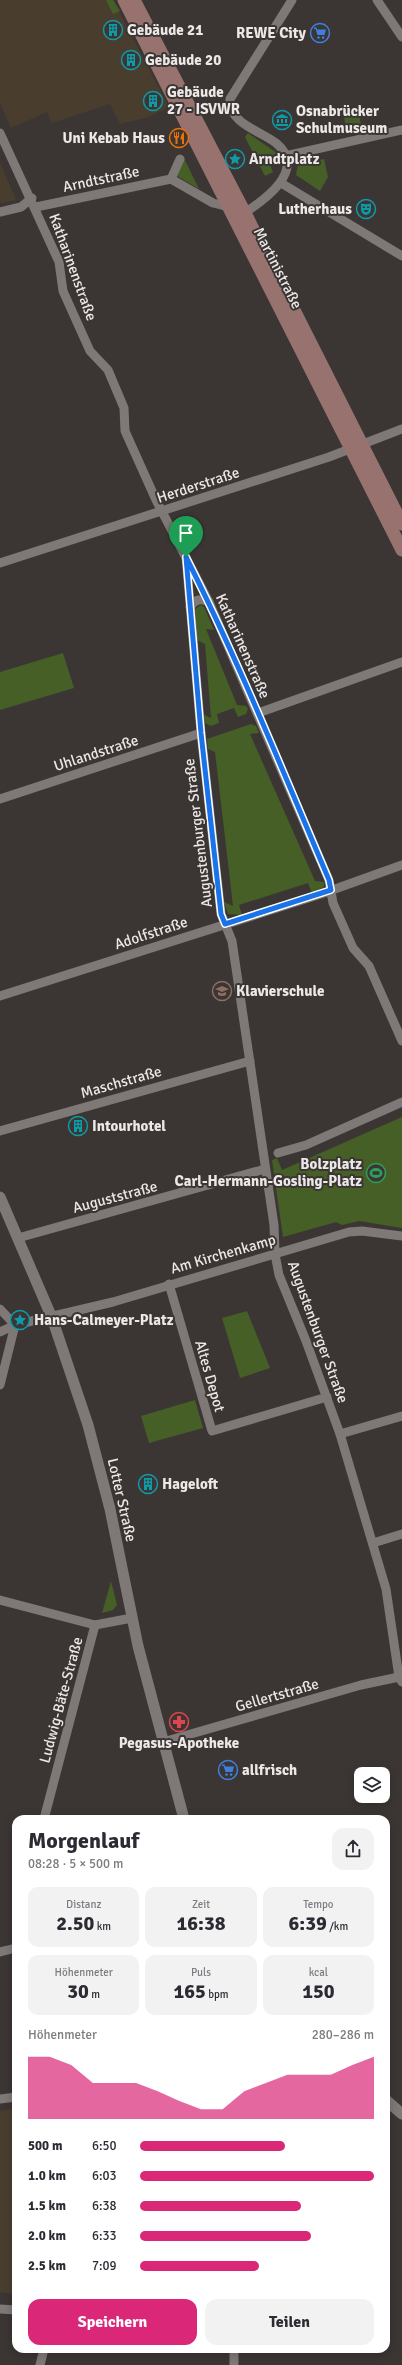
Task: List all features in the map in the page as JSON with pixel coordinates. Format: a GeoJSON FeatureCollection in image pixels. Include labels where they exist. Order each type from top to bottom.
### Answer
{"type":"FeatureCollection","features":[{"type":"Feature","properties":{"kind":"main road","name":"Martinistraße"},"geometry":{"type":"LineString","coordinates":[[124,0],[229,207],[240,216]]}},
{"type":"Feature","properties":{"kind":"main road","name":"Martinistraße"},"geometry":{"type":"LineString","coordinates":[[134,0],[240,216],[356,446],[402,550]]}},
{"type":"Feature","properties":{"kind":"main road","name":"Martinistraße"},"geometry":{"type":"LineString","coordinates":[[356,446],[402,524]]}},
{"type":"Feature","properties":{"kind":"street"},"geometry":{"type":"LineString","coordinates":[[240,216],[281,183],[287,165],[285,156],[276,144],[245,124],[232,113],[230,99],[292,0]]}},
{"type":"Feature","properties":{"kind":"street"},"geometry":{"type":"LineString","coordinates":[[376,0],[402,37]]}},
{"type":"Feature","properties":{"kind":"street"},"geometry":{"type":"LineString","coordinates":[[285,156],[402,130]]}},
{"type":"Feature","properties":{"kind":"street","name":"Katharinenstraße"},"geometry":{"type":"LineString","coordinates":[[0,133],[32,198],[60,262],[64,291],[90,351],[108,370],[124,408],[126,431],[163,511],[209,602],[258,713],[329,880],[334,904],[353,948],[369,966],[402,1040]]}},
{"type":"Feature","properties":{"kind":"street"},"geometry":{"type":"LineString","coordinates":[[180,159],[171,179],[213,203],[229,207]]}},
{"type":"Feature","properties":{"kind":"street","name":"Arndtstraße"},"geometry":{"type":"LineString","coordinates":[[36,207],[171,179]]}},
{"type":"Feature","properties":{"kind":"street"},"geometry":{"type":"LineString","coordinates":[[281,183],[402,256]]}},
{"type":"Feature","properties":{"kind":"street"},"geometry":{"type":"LineString","coordinates":[[0,212],[21,207],[32,198]]}},
{"type":"Feature","properties":{"kind":"street","name":"Herderstraße"},"geometry":{"type":"LineString","coordinates":[[0,563],[329,457],[402,429]]}},
{"type":"Feature","properties":{"kind":"street","name":"Augustenburger Straße"},"geometry":{"type":"LineString","coordinates":[[186,557],[201,733],[221,914],[232,941],[274,1226],[275,1254],[279,1275],[306,1341],[340,1434],[373,1543],[386,1589],[401,1679]]}},
{"type":"Feature","properties":{"kind":"street"},"geometry":{"type":"LineString","coordinates":[[190,606],[197,600],[203,599],[209,602]]}},
{"type":"Feature","properties":{"kind":"street"},"geometry":{"type":"LineString","coordinates":[[258,713],[402,662]]}},
{"type":"Feature","properties":{"kind":"street","name":"Uhlandstraße"},"geometry":{"type":"LineString","coordinates":[[0,799],[201,733]]}},
{"type":"Feature","properties":{"kind":"street","name":"Adolfstraße"},"geometry":{"type":"LineString","coordinates":[[0,996],[331,890],[402,865]]}},
{"type":"Feature","properties":{"kind":"street","name":"Maschstraße"},"geometry":{"type":"LineString","coordinates":[[0,1131],[250,1061]]}},
{"type":"Feature","properties":{"kind":"street"},"geometry":{"type":"LineString","coordinates":[[278,1153],[306,1144],[402,1102]]}},
{"type":"Feature","properties":{"kind":"street","name":"Auguststraße"},"geometry":{"type":"LineString","coordinates":[[18,1238],[265,1169]]}},
{"type":"Feature","properties":{"kind":"street","name":"Lotter Straße"},"geometry":{"type":"LineString","coordinates":[[0,1197],[52,1318],[86,1418],[110,1509],[132,1618],[162,1742],[183,1815]]}},
{"type":"Feature","properties":{"kind":"street","name":"Am Kirchenkamp"},"geometry":{"type":"LineString","coordinates":[[0,1332],[15,1325],[52,1318],[349,1232],[362,1230],[402,1236]]}},
{"type":"Feature","properties":{"kind":"street","name":"Altes Depot"},"geometry":{"type":"LineString","coordinates":[[169,1284],[212,1431],[327,1397]]}},
{"type":"Feature","properties":{"kind":"street"},"geometry":{"type":"LineString","coordinates":[[0,1309],[15,1325],[0,1385]]}},
{"type":"Feature","properties":{"kind":"street"},"geometry":{"type":"LineString","coordinates":[[340,1434],[402,1416]]}},
{"type":"Feature","properties":{"kind":"street"},"geometry":{"type":"LineString","coordinates":[[373,1543],[402,1534]]}},
{"type":"Feature","properties":{"kind":"street"},"geometry":{"type":"LineString","coordinates":[[0,1600],[95,1625]]}},
{"type":"Feature","properties":{"kind":"street","name":"Ludwig-Bäte-Straße"},"geometry":{"type":"LineString","coordinates":[[45,1815],[95,1625],[132,1618]]}},
{"type":"Feature","properties":{"kind":"street","name":"Gellertstraße"},"geometry":{"type":"LineString","coordinates":[[162,1742],[361,1685],[401,1679]]}},
{"type":"Feature","properties":{"kind":"street"},"geometry":{"type":"LineString","coordinates":[[0,1952],[12,1949]]}},
{"type":"Feature","properties":{"kind":"street"},"geometry":{"type":"LineString","coordinates":[[0,2099],[12,2098]]}},
{"type":"Feature","properties":{"kind":"street"},"geometry":{"type":"LineString","coordinates":[[390,2103],[400,2110]]}},
{"type":"Feature","properties":{"kind":"street"},"geometry":{"type":"LineString","coordinates":[[0,2310],[12,2310]]}},
{"type":"Feature","properties":{"kind":"street"},"geometry":{"type":"LineString","coordinates":[[40,2365],[43,2353]]}},
{"type":"Feature","properties":{"kind":"street"},"geometry":{"type":"LineString","coordinates":[[234,2353],[234,2365]]}},
{"type":"Feature","properties":{"kind":"shaded area"},"geometry":{"type":"Polygon","coordinates":[[[0,0],[113,0],[169,107],[149,117],[120,124],[110,104],[52,123],[47,112],[11,128],[0,103],[0,0]]]}},
{"type":"Feature","properties":{"kind":"shaded area"},"geometry":{"type":"Polygon","coordinates":[[[0,163],[2,167],[16,200],[0,203],[0,163]]]}},
{"type":"Feature","properties":{"kind":"shaded area"},"geometry":{"type":"Polygon","coordinates":[[[12,2109],[12,2294],[0,2292],[0,2111],[12,2109]]]}},
{"type":"Feature","properties":{"kind":"green space"},"geometry":{"type":"Polygon","coordinates":[[[106,0],[113,0],[120,11],[113,14],[106,0]]]}},
{"type":"Feature","properties":{"kind":"green space"},"geometry":{"type":"Polygon","coordinates":[[[359,114],[361,125],[346,128],[344,117],[359,114]]]}},
{"type":"Feature","properties":{"kind":"green space"},"geometry":{"type":"Polygon","coordinates":[[[248,133],[277,153],[267,158],[273,172],[265,176],[245,137],[248,133]]]}},
{"type":"Feature","properties":{"kind":"green space"},"geometry":{"type":"Polygon","coordinates":[[[184,158],[199,189],[177,176],[184,158]]]}},
{"type":"Feature","properties":{"kind":"green space"},"geometry":{"type":"Polygon","coordinates":[[[324,159],[328,177],[320,191],[296,175],[298,164],[324,159]]]}},
{"type":"Feature","properties":{"kind":"green space"},"geometry":{"type":"Polygon","coordinates":[[[201,605],[204,607],[214,630],[206,629],[237,705],[246,706],[248,709],[246,714],[238,717],[234,708],[217,714],[219,723],[211,726],[205,723],[204,715],[211,718],[205,644],[197,640],[195,609],[201,605]]]}},
{"type":"Feature","properties":{"kind":"green space"},"geometry":{"type":"Polygon","coordinates":[[[63,653],[74,688],[0,710],[0,672],[63,653]]]}},
{"type":"Feature","properties":{"kind":"green space"},"geometry":{"type":"Polygon","coordinates":[[[251,724],[256,726],[259,733],[250,734],[315,881],[324,882],[324,887],[312,893],[308,883],[239,905],[242,915],[228,914],[224,902],[233,906],[215,752],[208,749],[207,739],[251,724]]]}},
{"type":"Feature","properties":{"kind":"green space"},"geometry":{"type":"Polygon","coordinates":[[[402,1117],[402,1228],[359,1221],[342,1225],[336,1222],[283,1237],[272,1160],[277,1158],[282,1170],[402,1117]]]}},
{"type":"Feature","properties":{"kind":"green space"},"geometry":{"type":"Polygon","coordinates":[[[247,1311],[270,1368],[240,1378],[222,1318],[247,1311]]]}},
{"type":"Feature","properties":{"kind":"green space"},"geometry":{"type":"Polygon","coordinates":[[[195,1400],[203,1428],[149,1443],[141,1416],[195,1400]]]}},
{"type":"Feature","properties":{"kind":"green space"},"geometry":{"type":"Polygon","coordinates":[[[111,1581],[117,1605],[113,1610],[102,1613],[111,1581]]]}},
{"type":"Feature","properties":{"kind":"place","name":"Gebäude 21"},"geometry":{"type":"Point","coordinates":[113,30]}},
{"type":"Feature","properties":{"kind":"place","name":"REWE City"},"geometry":{"type":"Point","coordinates":[320,33]}},
{"type":"Feature","properties":{"kind":"place","name":"Gebäude 20"},"geometry":{"type":"Point","coordinates":[131,60]}},
{"type":"Feature","properties":{"kind":"place","name":"Gebäude 27 - ISVWR"},"geometry":{"type":"Point","coordinates":[153,101]}},
{"type":"Feature","properties":{"kind":"place","name":"Osnabrücker Schulmuseum"},"geometry":{"type":"Point","coordinates":[282,120]}},
{"type":"Feature","properties":{"kind":"place","name":"Uni Kebab Haus"},"geometry":{"type":"Point","coordinates":[179,138]}},
{"type":"Feature","properties":{"kind":"place","name":"Arndtplatz"},"geometry":{"type":"Point","coordinates":[235,159]}},
{"type":"Feature","properties":{"kind":"place","name":"Lutherhaus"},"geometry":{"type":"Point","coordinates":[366,209]}},
{"type":"Feature","properties":{"kind":"place","name":"Klavierschule"},"geometry":{"type":"Point","coordinates":[222,991]}},
{"type":"Feature","properties":{"kind":"place","name":"Intourhotel"},"geometry":{"type":"Point","coordinates":[78,1126]}},
{"type":"Feature","properties":{"kind":"place","name":"Bolzplatz Carl-Hermann-Gosling-Platz"},"geometry":{"type":"Point","coordinates":[376,1173]}},
{"type":"Feature","properties":{"kind":"place","name":"Hans-Calmeyer-Platz"},"geometry":{"type":"Point","coordinates":[20,1320]}},
{"type":"Feature","properties":{"kind":"place","name":"Hageloft"},"geometry":{"type":"Point","coordinates":[148,1484]}},
{"type":"Feature","properties":{"kind":"place","name":"Pegasus-Apotheke"},"geometry":{"type":"Point","coordinates":[179,1722]}},
{"type":"Feature","properties":{"kind":"place","name":"allfrisch"},"geometry":{"type":"Point","coordinates":[228,1770]}},
{"type":"Feature","properties":{"kind":"route"},"geometry":{"type":"LineString","coordinates":[[186,557],[209,602],[269,738],[329,880],[331,890],[225,924],[221,914],[201,733],[190,606],[188,598],[186,557]]}}]}
